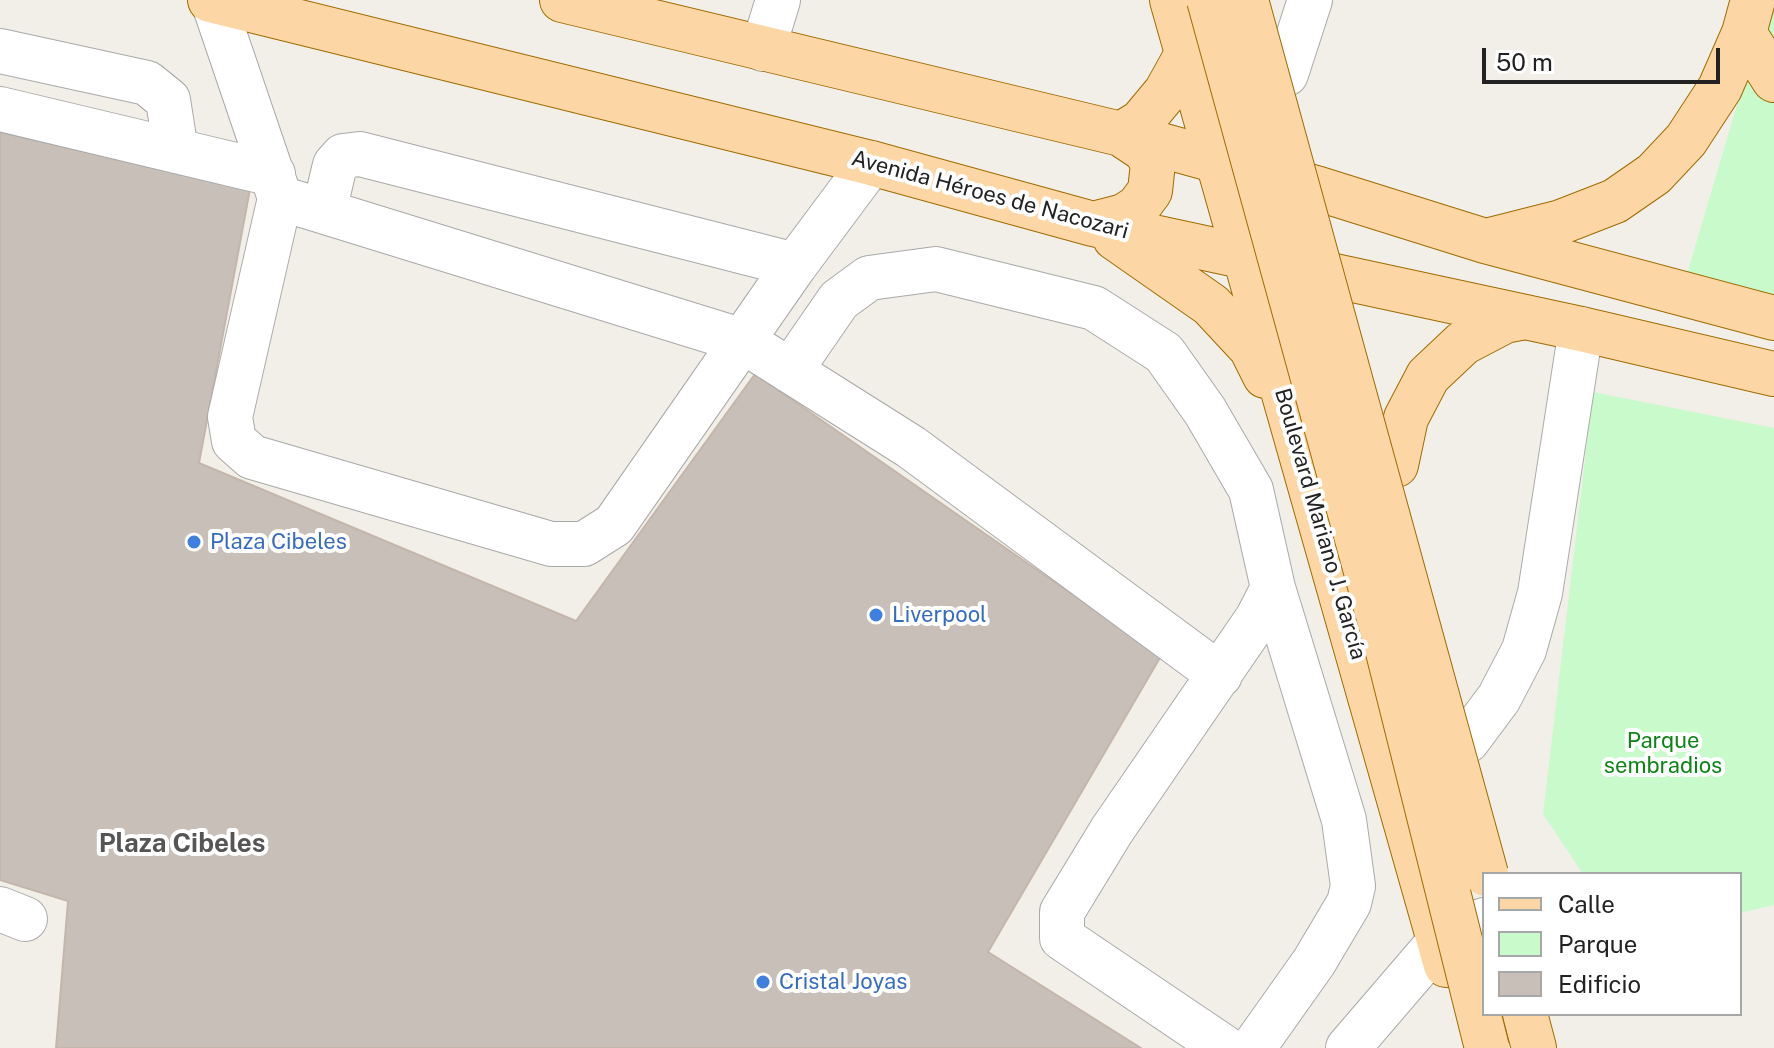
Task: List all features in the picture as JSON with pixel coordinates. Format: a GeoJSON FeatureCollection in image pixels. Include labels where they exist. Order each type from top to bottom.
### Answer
{"type":"FeatureCollection","features":[{"type":"Feature","properties":{"kind":"main road","name":"Avenida Héroes de Nacozari"},"geometry":{"type":"LineString","coordinates":[[211,0],[871,163],[1093,224],[1581,329],[1774,374]]}},
{"type":"Feature","properties":{"kind":"main road"},"geometry":{"type":"LineString","coordinates":[[562,0],[1121,134],[1319,189],[1485,241],[1774,318]]}},
{"type":"Feature","properties":{"kind":"main road","name":"Boulevard Mariano J. García"},"geometry":{"type":"LineString","coordinates":[[1172,0],[1469,1048]]}},
{"type":"Feature","properties":{"kind":"main road"},"geometry":{"type":"LineString","coordinates":[[1209,0],[1386,644],[1487,1048]]}},
{"type":"Feature","properties":{"kind":"main road"},"geometry":{"type":"LineString","coordinates":[[1246,0],[1485,872]]}},
{"type":"Feature","properties":{"kind":"main road"},"geometry":{"type":"LineString","coordinates":[[1265,0],[1396,465],[1503,872]]}},
{"type":"Feature","properties":{"kind":"main road"},"geometry":{"type":"LineString","coordinates":[[1748,16],[1774,80]]}},
{"type":"Feature","properties":{"kind":"main road"},"geometry":{"type":"LineString","coordinates":[[1485,241],[1588,212],[1615,201],[1654,174],[1686,140],[1720,88],[1748,16]]}},
{"type":"Feature","properties":{"kind":"main road"},"geometry":{"type":"LineString","coordinates":[[1121,134],[1141,122],[1166,92],[1187,54]]}},
{"type":"Feature","properties":{"kind":"main road"},"geometry":{"type":"LineString","coordinates":[[1093,224],[1124,216],[1138,207],[1150,191],[1153,163],[1145,150],[1121,134]]}},
{"type":"Feature","properties":{"kind":"main road"},"geometry":{"type":"LineString","coordinates":[[1093,224],[1211,305],[1251,348],[1296,441]]}},
{"type":"Feature","properties":{"kind":"main road"},"geometry":{"type":"LineString","coordinates":[[1396,465],[1406,418],[1428,376],[1463,343],[1505,321],[1526,317]]}},
{"type":"Feature","properties":{"kind":"main road"},"geometry":{"type":"LineString","coordinates":[[1526,1016],[1534,1048]]}},
{"type":"Feature","properties":{"kind":"main road"},"geometry":{"type":"LineString","coordinates":[[1543,1016],[1551,1048]]}},
{"type":"Feature","properties":{"kind":"street"},"geometry":{"type":"LineString","coordinates":[[211,0],[276,186],[230,417],[234,441],[252,457],[551,544],[584,544],[614,525],[795,265],[871,163]]}},
{"type":"Feature","properties":{"kind":"street"},"geometry":{"type":"LineString","coordinates":[[763,49],[778,0]]}},
{"type":"Feature","properties":{"kind":"street"},"geometry":{"type":"LineString","coordinates":[[1286,74],[1310,0]]}},
{"type":"Feature","properties":{"kind":"street"},"geometry":{"type":"LineString","coordinates":[[0,51],[147,83],[168,100],[176,151]]}},
{"type":"Feature","properties":{"kind":"street"},"geometry":{"type":"LineString","coordinates":[[0,109],[176,151],[276,186],[324,211],[743,341],[911,447],[1220,675]]}},
{"type":"Feature","properties":{"kind":"street"},"geometry":{"type":"LineString","coordinates":[[324,211],[335,165],[343,156],[360,154],[795,265]]}},
{"type":"Feature","properties":{"kind":"street"},"geometry":{"type":"LineString","coordinates":[[790,371],[839,300],[869,278],[936,269],[1094,308],[1164,353],[1205,411],[1251,490],[1273,588],[1344,820],[1353,886],[1349,903],[1314,962],[1253,1048]]}},
{"type":"Feature","properties":{"kind":"street"},"geometry":{"type":"LineString","coordinates":[[1467,741],[1499,698],[1524,650],[1540,593],[1581,329]]}},
{"type":"Feature","properties":{"kind":"street"},"geometry":{"type":"LineString","coordinates":[[1225,1048],[1062,938],[1062,912],[1112,830],[1257,619],[1273,588]]}},
{"type":"Feature","properties":{"kind":"street"},"geometry":{"type":"LineString","coordinates":[[1348,1048],[1439,942],[1482,921]]}},
{"type":"Feature","properties":{"kind":"green space"},"geometry":{"type":"Polygon","coordinates":[[[1768,0],[1774,0],[1774,301],[1687,274],[1768,0]]]}},
{"type":"Feature","properties":{"kind":"green space","name":"Parque sembradios"},"geometry":{"type":"Polygon","coordinates":[[[1593,392],[1774,428],[1774,905],[1742,913],[1742,872],[1582,872],[1543,814],[1593,392]]]}},
{"type":"Feature","properties":{"kind":"building","name":"Plaza Cibeles"},"geometry":{"type":"Polygon","coordinates":[[[0,124],[250,189],[199,463],[576,621],[755,374],[1161,656],[988,952],[1141,1048],[56,1048],[68,901],[0,880],[0,124]]]}},
{"type":"Feature","properties":{"kind":"place","name":"Plaza Cibeles"},"geometry":{"type":"Point","coordinates":[194,542]}},
{"type":"Feature","properties":{"kind":"place","name":"Liverpool"},"geometry":{"type":"Point","coordinates":[876,615]}},
{"type":"Feature","properties":{"kind":"place","name":"Cristal Joyas"},"geometry":{"type":"Point","coordinates":[763,982]}},
{"type":"Feature","properties":{"kind":"district","name":"Plaza Cibeles"},"geometry":{"type":"Point","coordinates":[182,844]}}]}
